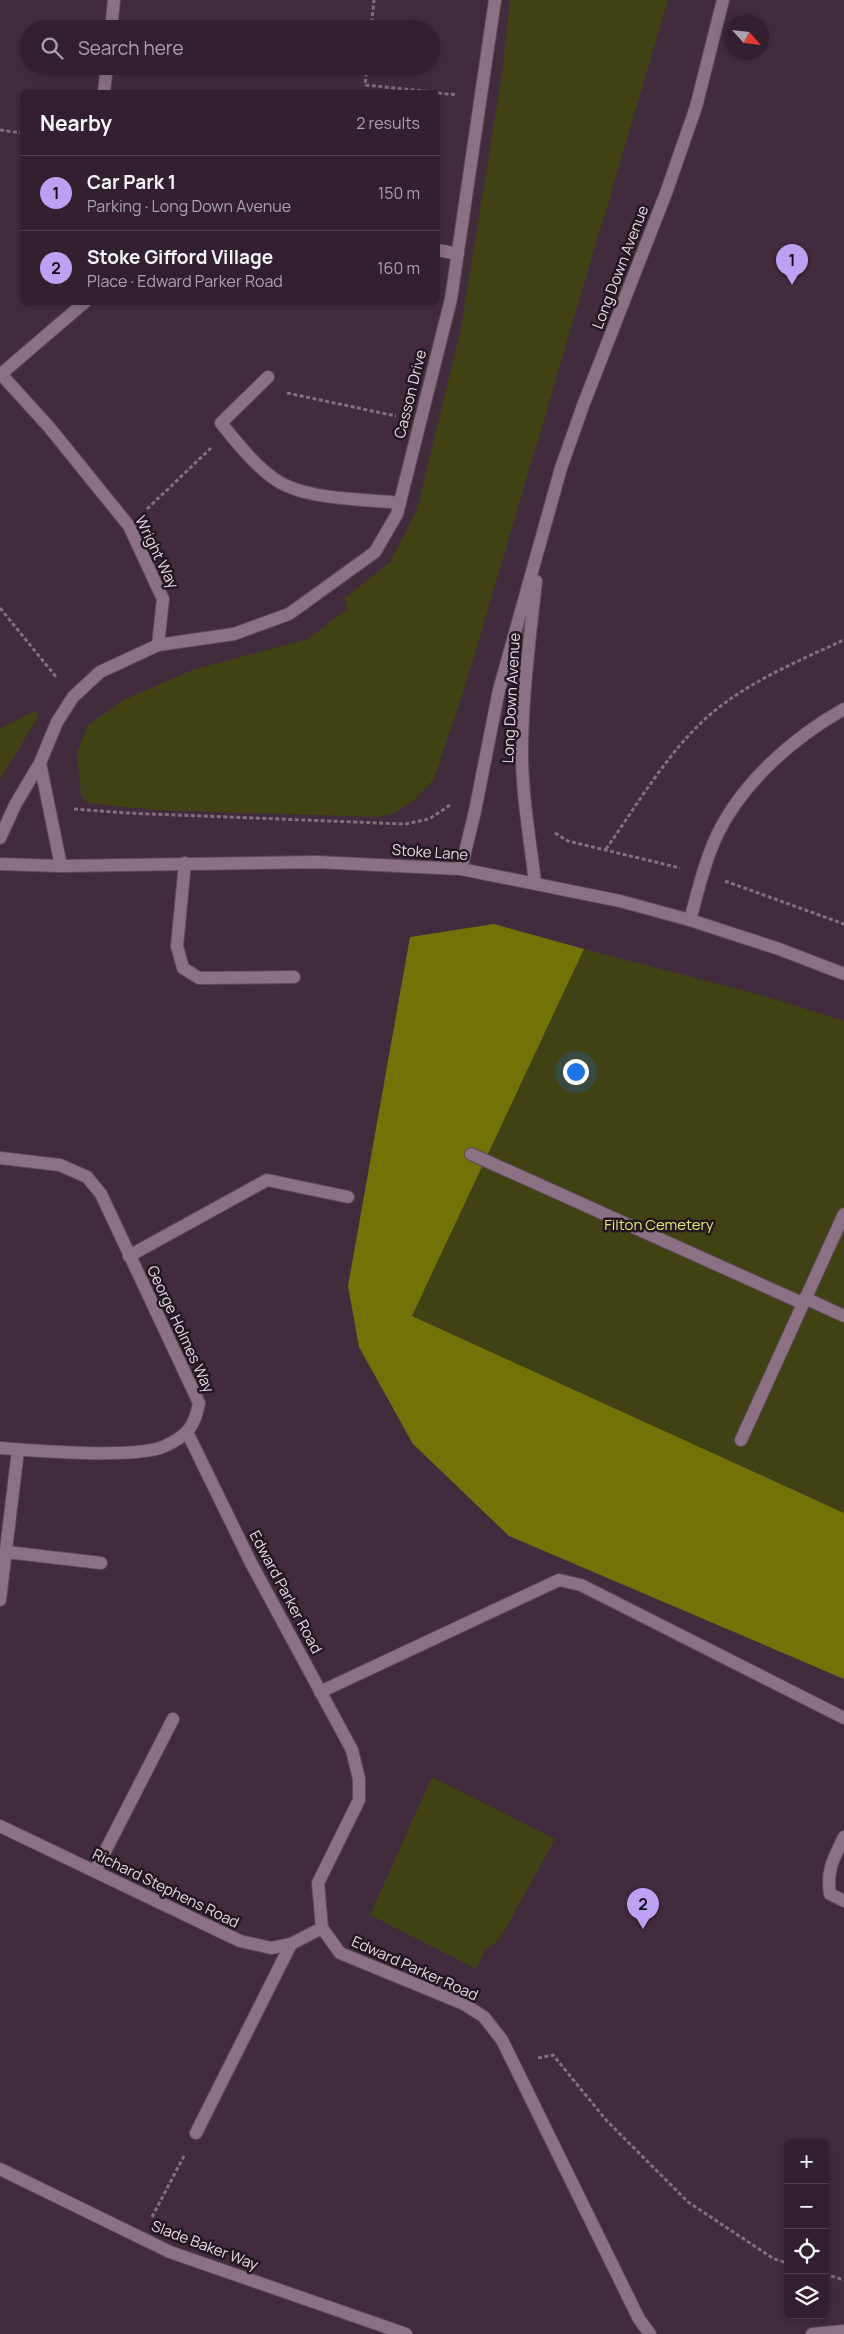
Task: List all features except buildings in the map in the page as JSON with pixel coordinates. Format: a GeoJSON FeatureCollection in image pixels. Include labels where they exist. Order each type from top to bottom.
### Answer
{"type":"FeatureCollection","features":[{"type":"Feature","properties":{"kind":"street"},"geometry":{"type":"LineString","coordinates":[[112,20],[114,0]]}},
{"type":"Feature","properties":{"kind":"street","name":"Casson Drive"},"geometry":{"type":"LineString","coordinates":[[158,645],[234,634],[289,614],[375,552],[397,514],[451,299],[495,0]]}},
{"type":"Feature","properties":{"kind":"street","name":"Long Down Avenue"},"geometry":{"type":"LineString","coordinates":[[461,868],[475,811],[499,690],[561,468],[584,403],[666,193],[696,107],[723,0]]}},
{"type":"Feature","properties":{"kind":"street"},"geometry":{"type":"LineString","coordinates":[[104,90],[106,75]]}},
{"type":"Feature","properties":{"kind":"street"},"geometry":{"type":"LineString","coordinates":[[440,250],[458,254]]}},
{"type":"Feature","properties":{"kind":"street"},"geometry":{"type":"LineString","coordinates":[[0,374],[81,305]]}},
{"type":"Feature","properties":{"kind":"street","name":"Wright Way"},"geometry":{"type":"LineString","coordinates":[[0,374],[49,427],[129,526],[164,599],[158,645]]}},
{"type":"Feature","properties":{"kind":"street"},"geometry":{"type":"LineString","coordinates":[[268,377],[220,423],[261,467],[285,486],[311,494],[400,503]]}},
{"type":"Feature","properties":{"kind":"street","name":"Long Down Avenue"},"geometry":{"type":"LineString","coordinates":[[535,883],[527,820],[522,747],[526,670],[540,544]]}},
{"type":"Feature","properties":{"kind":"street"},"geometry":{"type":"LineString","coordinates":[[0,838],[15,805],[40,763],[57,722],[73,697],[100,672],[158,645]]}},
{"type":"Feature","properties":{"kind":"street"},"geometry":{"type":"LineString","coordinates":[[690,920],[718,834],[749,786],[806,734],[844,709]]}},
{"type":"Feature","properties":{"kind":"street"},"geometry":{"type":"LineString","coordinates":[[40,763],[61,866]]}},
{"type":"Feature","properties":{"kind":"street","name":"Stoke Lane"},"geometry":{"type":"LineString","coordinates":[[0,864],[61,866],[316,862],[461,868],[620,901],[690,920],[779,949],[844,974]]}},
{"type":"Feature","properties":{"kind":"street"},"geometry":{"type":"LineString","coordinates":[[185,863],[177,946],[183,968],[199,978],[294,977]]}},
{"type":"Feature","properties":{"kind":"street"},"geometry":{"type":"LineString","coordinates":[[471,1154],[804,1301],[844,1316]]}},
{"type":"Feature","properties":{"kind":"street","name":"George Holmes Way"},"geometry":{"type":"LineString","coordinates":[[0,1158],[60,1165],[86,1177],[101,1194],[199,1403],[196,1419],[188,1432]]}},
{"type":"Feature","properties":{"kind":"street"},"geometry":{"type":"LineString","coordinates":[[129,1256],[266,1180],[348,1197]]}},
{"type":"Feature","properties":{"kind":"street"},"geometry":{"type":"LineString","coordinates":[[741,1440],[844,1214]]}},
{"type":"Feature","properties":{"kind":"street"},"geometry":{"type":"LineString","coordinates":[[0,1448],[128,1453],[164,1447],[188,1432]]}},
{"type":"Feature","properties":{"kind":"street","name":"Edward Parker Road"},"geometry":{"type":"LineString","coordinates":[[188,1432],[251,1563],[352,1750],[359,1779],[359,1800],[318,1883],[322,1928],[340,1953],[464,2004],[484,2017],[502,2040],[639,2319],[650,2334]]}},
{"type":"Feature","properties":{"kind":"street"},"geometry":{"type":"LineString","coordinates":[[0,1600],[18,1450]]}},
{"type":"Feature","properties":{"kind":"street"},"geometry":{"type":"LineString","coordinates":[[6,1552],[101,1564]]}},
{"type":"Feature","properties":{"kind":"street"},"geometry":{"type":"LineString","coordinates":[[320,1692],[559,1580],[581,1585],[844,1718]]}},
{"type":"Feature","properties":{"kind":"street"},"geometry":{"type":"LineString","coordinates":[[95,1871],[173,1719]]}},
{"type":"Feature","properties":{"kind":"street","name":"Richard Stephens Road"},"geometry":{"type":"LineString","coordinates":[[0,1826],[240,1941],[271,1948],[290,1944],[322,1928]]}},
{"type":"Feature","properties":{"kind":"street"},"geometry":{"type":"LineString","coordinates":[[844,1837],[829,1868],[828,1880],[830,1894],[844,1901]]}},
{"type":"Feature","properties":{"kind":"street"},"geometry":{"type":"LineString","coordinates":[[196,2133],[290,1944]]}},
{"type":"Feature","properties":{"kind":"street","name":"Slade Baker Way"},"geometry":{"type":"LineString","coordinates":[[0,2169],[170,2252],[406,2334]]}},
{"type":"Feature","properties":{"kind":"street"},"geometry":{"type":"LineString","coordinates":[[812,2334],[844,2331]]}},
{"type":"Feature","properties":{"kind":"path"},"geometry":{"type":"LineString","coordinates":[[372,20],[374,0]]}},
{"type":"Feature","properties":{"kind":"path"},"geometry":{"type":"LineString","coordinates":[[366,75],[365,85],[414,90]]}},
{"type":"Feature","properties":{"kind":"path"},"geometry":{"type":"LineString","coordinates":[[0,130],[20,133]]}},
{"type":"Feature","properties":{"kind":"path"},"geometry":{"type":"LineString","coordinates":[[257,387],[421,421]]}},
{"type":"Feature","properties":{"kind":"path"},"geometry":{"type":"LineString","coordinates":[[129,526],[228,432]]}},
{"type":"Feature","properties":{"kind":"path"},"geometry":{"type":"LineString","coordinates":[[0,608],[73,697]]}},
{"type":"Feature","properties":{"kind":"path"},"geometry":{"type":"LineString","coordinates":[[606,849],[674,754],[707,718],[767,676],[844,640]]}},
{"type":"Feature","properties":{"kind":"path"},"geometry":{"type":"LineString","coordinates":[[49,808],[127,814],[405,824],[429,819],[449,806]]}},
{"type":"Feature","properties":{"kind":"path"},"geometry":{"type":"LineString","coordinates":[[513,2063],[553,2055],[607,2121],[688,2202],[774,2259],[784,2262]]}},
{"type":"Feature","properties":{"kind":"path"},"geometry":{"type":"LineString","coordinates":[[142,2238],[196,2133]]}},
{"type":"Feature","properties":{"kind":"path"},"geometry":{"type":"LineString","coordinates":[[829,2275],[844,2280]]}},
{"type":"Feature","properties":{"kind":"green space"},"geometry":{"type":"Polygon","coordinates":[[[510,0],[668,0],[464,690],[434,779],[416,799],[395,813],[378,817],[155,810],[88,803],[81,796],[77,753],[88,725],[124,700],[192,670],[308,639],[347,609],[345,598],[390,562],[417,510],[461,328],[502,74],[510,0]]]}},
{"type":"Feature","properties":{"kind":"green space"},"geometry":{"type":"Polygon","coordinates":[[[34,711],[39,716],[0,779],[0,729],[34,711]]]}},
{"type":"Feature","properties":{"kind":"green space","name":"Filton Cemetery"},"geometry":{"type":"Polygon","coordinates":[[[584,949],[761,995],[844,1021],[844,1513],[412,1316],[584,949]]]}},
{"type":"Feature","properties":{"kind":"green space"},"geometry":{"type":"Polygon","coordinates":[[[432,1777],[555,1839],[500,1939],[485,1950],[476,1969],[370,1915],[432,1777]]]}},
{"type":"Feature","properties":{"kind":"shaded area"},"geometry":{"type":"Polygon","coordinates":[[[494,924],[584,949],[412,1316],[844,1513],[844,1679],[509,1536],[413,1444],[359,1347],[348,1286],[410,937],[494,924]]]}},
{"type":"Feature","properties":{"kind":"place","name":"Car Park 1"},"geometry":{"type":"Point","coordinates":[792,285]}},
{"type":"Feature","properties":{"kind":"place","name":"Stoke Gifford Village"},"geometry":{"type":"Point","coordinates":[643,1929]}}]}
